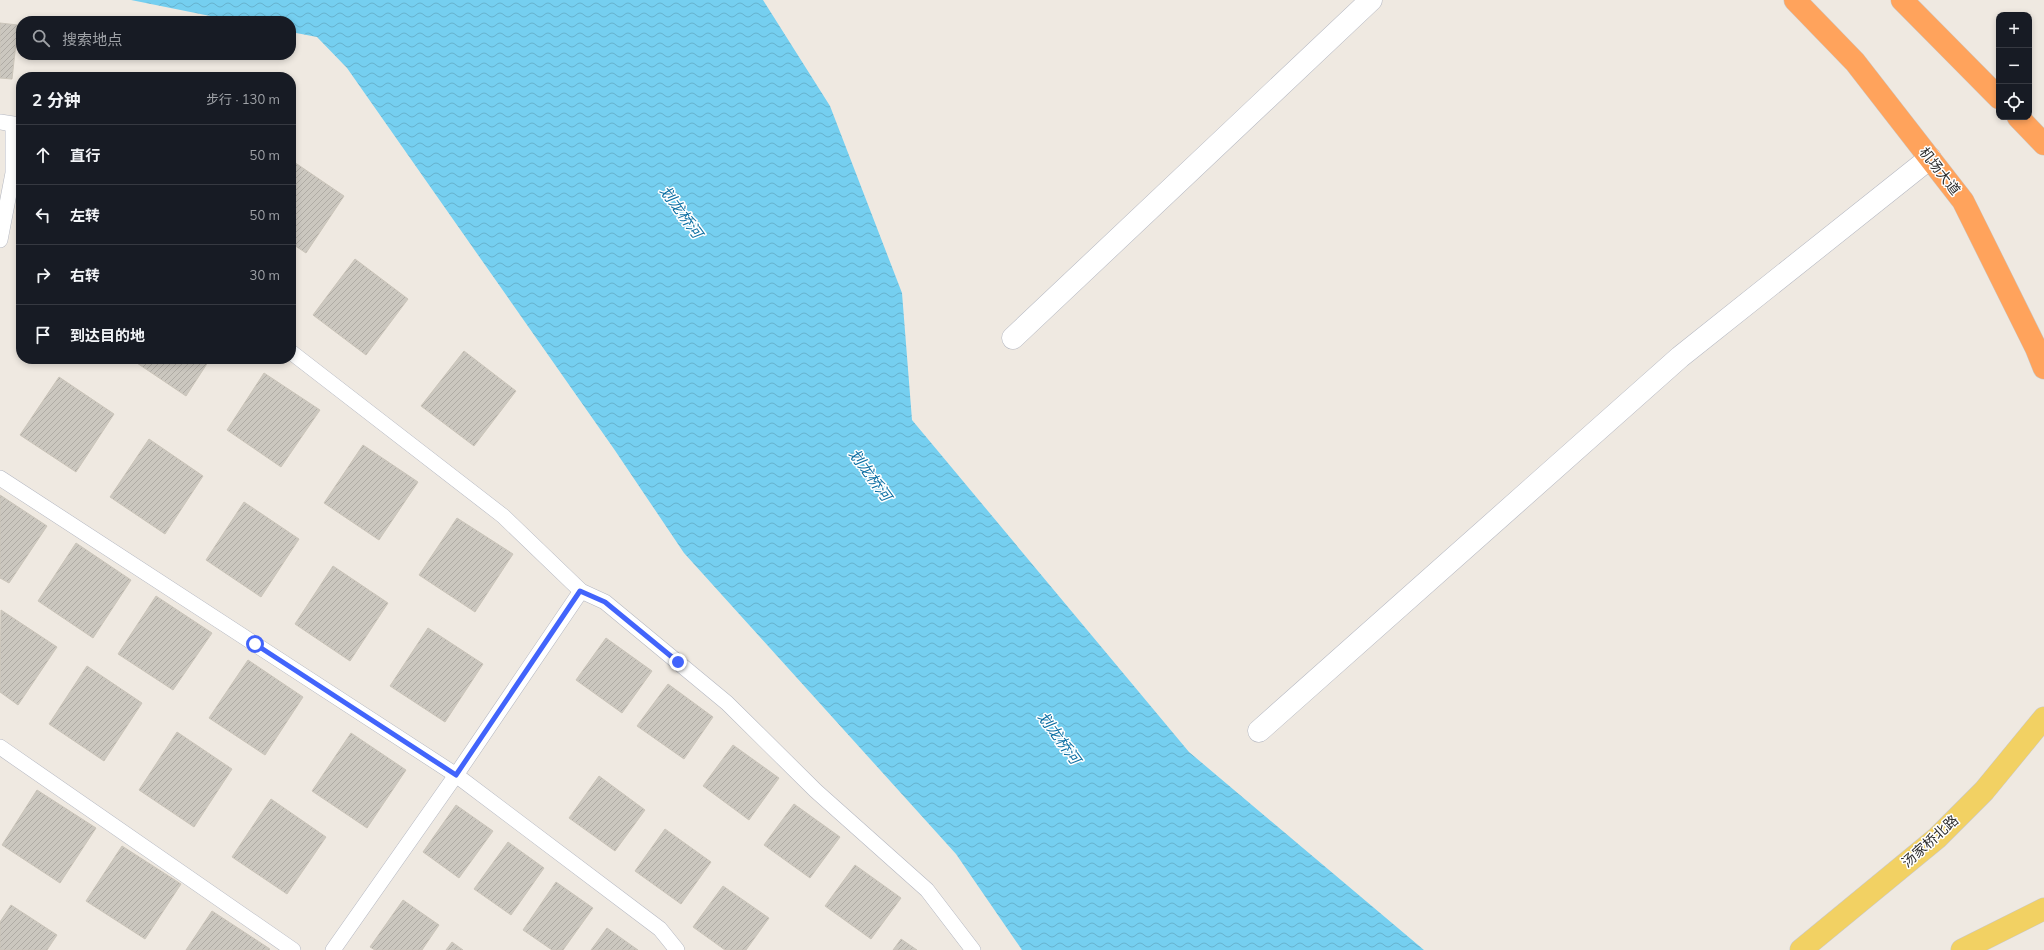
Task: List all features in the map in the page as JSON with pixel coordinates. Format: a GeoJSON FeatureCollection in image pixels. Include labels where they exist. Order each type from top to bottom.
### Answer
{"type":"FeatureCollection","features":[{"type":"Feature","properties":{"kind":"highway","name":"机场大道"},"geometry":{"type":"LineString","coordinates":[[1796,0],[1855,62],[1963,202],[2041,355]]}},
{"type":"Feature","properties":{"kind":"highway"},"geometry":{"type":"LineString","coordinates":[[1902,0],[1996,95]]}},
{"type":"Feature","properties":{"kind":"highway"},"geometry":{"type":"LineString","coordinates":[[2021,120],[2044,144]]}},
{"type":"Feature","properties":{"kind":"main road","name":"汤家桥北路"},"geometry":{"type":"LineString","coordinates":[[1801,950],[1937,838],[1984,791],[2044,718]]}},
{"type":"Feature","properties":{"kind":"main road"},"geometry":{"type":"LineString","coordinates":[[1962,950],[2044,909]]}},
{"type":"Feature","properties":{"kind":"street"},"geometry":{"type":"LineString","coordinates":[[1013,338],[1372,0]]}},
{"type":"Feature","properties":{"kind":"street"},"geometry":{"type":"LineString","coordinates":[[1259,731],[1680,357],[1930,158]]}},
{"type":"Feature","properties":{"kind":"lane"},"geometry":{"type":"LineString","coordinates":[[0,122],[13,124],[16,162]]}},
{"type":"Feature","properties":{"kind":"lane"},"geometry":{"type":"LineString","coordinates":[[0,240],[16,178]]}},
{"type":"Feature","properties":{"kind":"lane"},"geometry":{"type":"LineString","coordinates":[[296,356],[503,516],[580,591],[605,602],[727,702],[816,791],[927,890],[973,950]]}},
{"type":"Feature","properties":{"kind":"lane"},"geometry":{"type":"LineString","coordinates":[[0,478],[456,775],[660,929],[676,950]]}},
{"type":"Feature","properties":{"kind":"lane"},"geometry":{"type":"LineString","coordinates":[[333,950],[456,775],[580,591]]}},
{"type":"Feature","properties":{"kind":"lane"},"geometry":{"type":"LineString","coordinates":[[0,747],[293,950]]}},
{"type":"Feature","properties":{"kind":"water","name":"划龙桥河"},"geometry":{"type":"Polygon","coordinates":[[[131,0],[763,0],[830,106],[902,293],[912,420],[1189,752],[1424,950],[1022,950],[956,854],[684,553],[614,449],[347,68],[317,37],[296,33],[296,16],[210,16],[131,0]]]}},
{"type":"Feature","properties":{"kind":"building"},"geometry":{"type":"Polygon","coordinates":[[[0,23],[16,25],[16,43],[12,79],[0,78],[0,23]]]}},
{"type":"Feature","properties":{"kind":"building"},"geometry":{"type":"Polygon","coordinates":[[[296,163],[344,196],[306,253],[296,246],[296,163]]]}},
{"type":"Feature","properties":{"kind":"building"},"geometry":{"type":"Polygon","coordinates":[[[355,259],[408,299],[366,355],[313,315],[355,259]]]}},
{"type":"Feature","properties":{"kind":"building"},"geometry":{"type":"Polygon","coordinates":[[[464,351],[516,391],[474,446],[421,406],[464,351]]]}},
{"type":"Feature","properties":{"kind":"building"},"geometry":{"type":"Polygon","coordinates":[[[138,364],[207,364],[186,396],[138,364]]]}},
{"type":"Feature","properties":{"kind":"building"},"geometry":{"type":"Polygon","coordinates":[[[264,373],[320,410],[281,467],[227,430],[264,373]]]}},
{"type":"Feature","properties":{"kind":"building"},"geometry":{"type":"Polygon","coordinates":[[[59,377],[114,414],[76,472],[20,435],[59,377]]]}},
{"type":"Feature","properties":{"kind":"building"},"geometry":{"type":"Polygon","coordinates":[[[149,439],[203,476],[165,534],[110,497],[149,439]]]}},
{"type":"Feature","properties":{"kind":"building"},"geometry":{"type":"Polygon","coordinates":[[[363,445],[418,482],[379,540],[324,503],[363,445]]]}},
{"type":"Feature","properties":{"kind":"building"},"geometry":{"type":"Polygon","coordinates":[[[0,495],[47,526],[9,583],[0,578],[0,495]]]}},
{"type":"Feature","properties":{"kind":"building"},"geometry":{"type":"Polygon","coordinates":[[[244,502],[299,539],[261,597],[206,560],[244,502]]]}},
{"type":"Feature","properties":{"kind":"building"},"geometry":{"type":"Polygon","coordinates":[[[457,518],[513,554],[475,612],[419,575],[457,518]]]}},
{"type":"Feature","properties":{"kind":"building"},"geometry":{"type":"Polygon","coordinates":[[[76,543],[131,580],[93,638],[38,601],[76,543]]]}},
{"type":"Feature","properties":{"kind":"building"},"geometry":{"type":"Polygon","coordinates":[[[333,566],[388,603],[350,661],[295,624],[333,566]]]}},
{"type":"Feature","properties":{"kind":"building"},"geometry":{"type":"Polygon","coordinates":[[[156,596],[212,633],[173,690],[118,654],[156,596]]]}},
{"type":"Feature","properties":{"kind":"building"},"geometry":{"type":"Polygon","coordinates":[[[1,610],[57,647],[18,705],[0,692],[1,610]]]}},
{"type":"Feature","properties":{"kind":"building"},"geometry":{"type":"Polygon","coordinates":[[[428,628],[483,664],[445,722],[390,686],[428,628]]]}},
{"type":"Feature","properties":{"kind":"building"},"geometry":{"type":"Polygon","coordinates":[[[606,638],[652,671],[622,713],[576,680],[606,638]]]}},
{"type":"Feature","properties":{"kind":"building"},"geometry":{"type":"Polygon","coordinates":[[[248,660],[303,697],[265,755],[209,718],[248,660]]]}},
{"type":"Feature","properties":{"kind":"building"},"geometry":{"type":"Polygon","coordinates":[[[87,666],[142,703],[104,761],[49,724],[87,666]]]}},
{"type":"Feature","properties":{"kind":"building"},"geometry":{"type":"Polygon","coordinates":[[[668,684],[713,717],[684,759],[637,726],[668,684]]]}},
{"type":"Feature","properties":{"kind":"building"},"geometry":{"type":"Polygon","coordinates":[[[177,732],[232,769],[194,827],[139,790],[177,732]]]}},
{"type":"Feature","properties":{"kind":"building"},"geometry":{"type":"Polygon","coordinates":[[[351,733],[406,770],[367,828],[312,791],[351,733]]]}},
{"type":"Feature","properties":{"kind":"building"},"geometry":{"type":"Polygon","coordinates":[[[733,745],[779,778],[749,820],[703,786],[733,745]]]}},
{"type":"Feature","properties":{"kind":"building"},"geometry":{"type":"Polygon","coordinates":[[[599,776],[645,810],[615,851],[569,818],[599,776]]]}},
{"type":"Feature","properties":{"kind":"building"},"geometry":{"type":"Polygon","coordinates":[[[37,790],[96,828],[60,883],[2,845],[37,790]]]}},
{"type":"Feature","properties":{"kind":"building"},"geometry":{"type":"Polygon","coordinates":[[[271,799],[326,837],[287,894],[232,857],[271,799]]]}},
{"type":"Feature","properties":{"kind":"building"},"geometry":{"type":"Polygon","coordinates":[[[794,804],[840,837],[810,878],[764,845],[794,804]]]}},
{"type":"Feature","properties":{"kind":"building"},"geometry":{"type":"Polygon","coordinates":[[[456,805],[493,831],[459,878],[423,852],[456,805]]]}},
{"type":"Feature","properties":{"kind":"building"},"geometry":{"type":"Polygon","coordinates":[[[665,829],[711,862],[681,904],[635,871],[665,829]]]}},
{"type":"Feature","properties":{"kind":"building"},"geometry":{"type":"Polygon","coordinates":[[[508,842],[544,868],[511,915],[474,889],[508,842]]]}},
{"type":"Feature","properties":{"kind":"building"},"geometry":{"type":"Polygon","coordinates":[[[122,846],[181,884],[145,939],[86,901],[122,846]]]}},
{"type":"Feature","properties":{"kind":"building"},"geometry":{"type":"Polygon","coordinates":[[[855,865],[901,898],[871,939],[825,906],[855,865]]]}},
{"type":"Feature","properties":{"kind":"building"},"geometry":{"type":"Polygon","coordinates":[[[556,882],[593,908],[563,950],[552,950],[523,930],[556,882]]]}},
{"type":"Feature","properties":{"kind":"building"},"geometry":{"type":"Polygon","coordinates":[[[723,886],[769,918],[746,950],[725,950],[693,927],[723,886]]]}},
{"type":"Feature","properties":{"kind":"building"},"geometry":{"type":"Polygon","coordinates":[[[403,900],[439,925],[422,950],[375,950],[370,947],[403,900]]]}},
{"type":"Feature","properties":{"kind":"building"},"geometry":{"type":"Polygon","coordinates":[[[11,905],[57,935],[47,950],[0,950],[0,922],[11,905]]]}},
{"type":"Feature","properties":{"kind":"building"},"geometry":{"type":"Polygon","coordinates":[[[212,911],[270,949],[186,950],[212,911]]]}},
{"type":"Feature","properties":{"kind":"building"},"geometry":{"type":"Polygon","coordinates":[[[607,928],[638,950],[591,950],[607,928]]]}},
{"type":"Feature","properties":{"kind":"building"},"geometry":{"type":"Polygon","coordinates":[[[901,939],[917,950],[893,950],[901,939]]]}},
{"type":"Feature","properties":{"kind":"building"},"geometry":{"type":"Polygon","coordinates":[[[452,942],[463,950],[446,950],[452,942]]]}},
{"type":"Feature","properties":{"kind":"route"},"geometry":{"type":"LineString","coordinates":[[255,644],[456,775],[580,591],[605,602],[678,662]]}}]}
